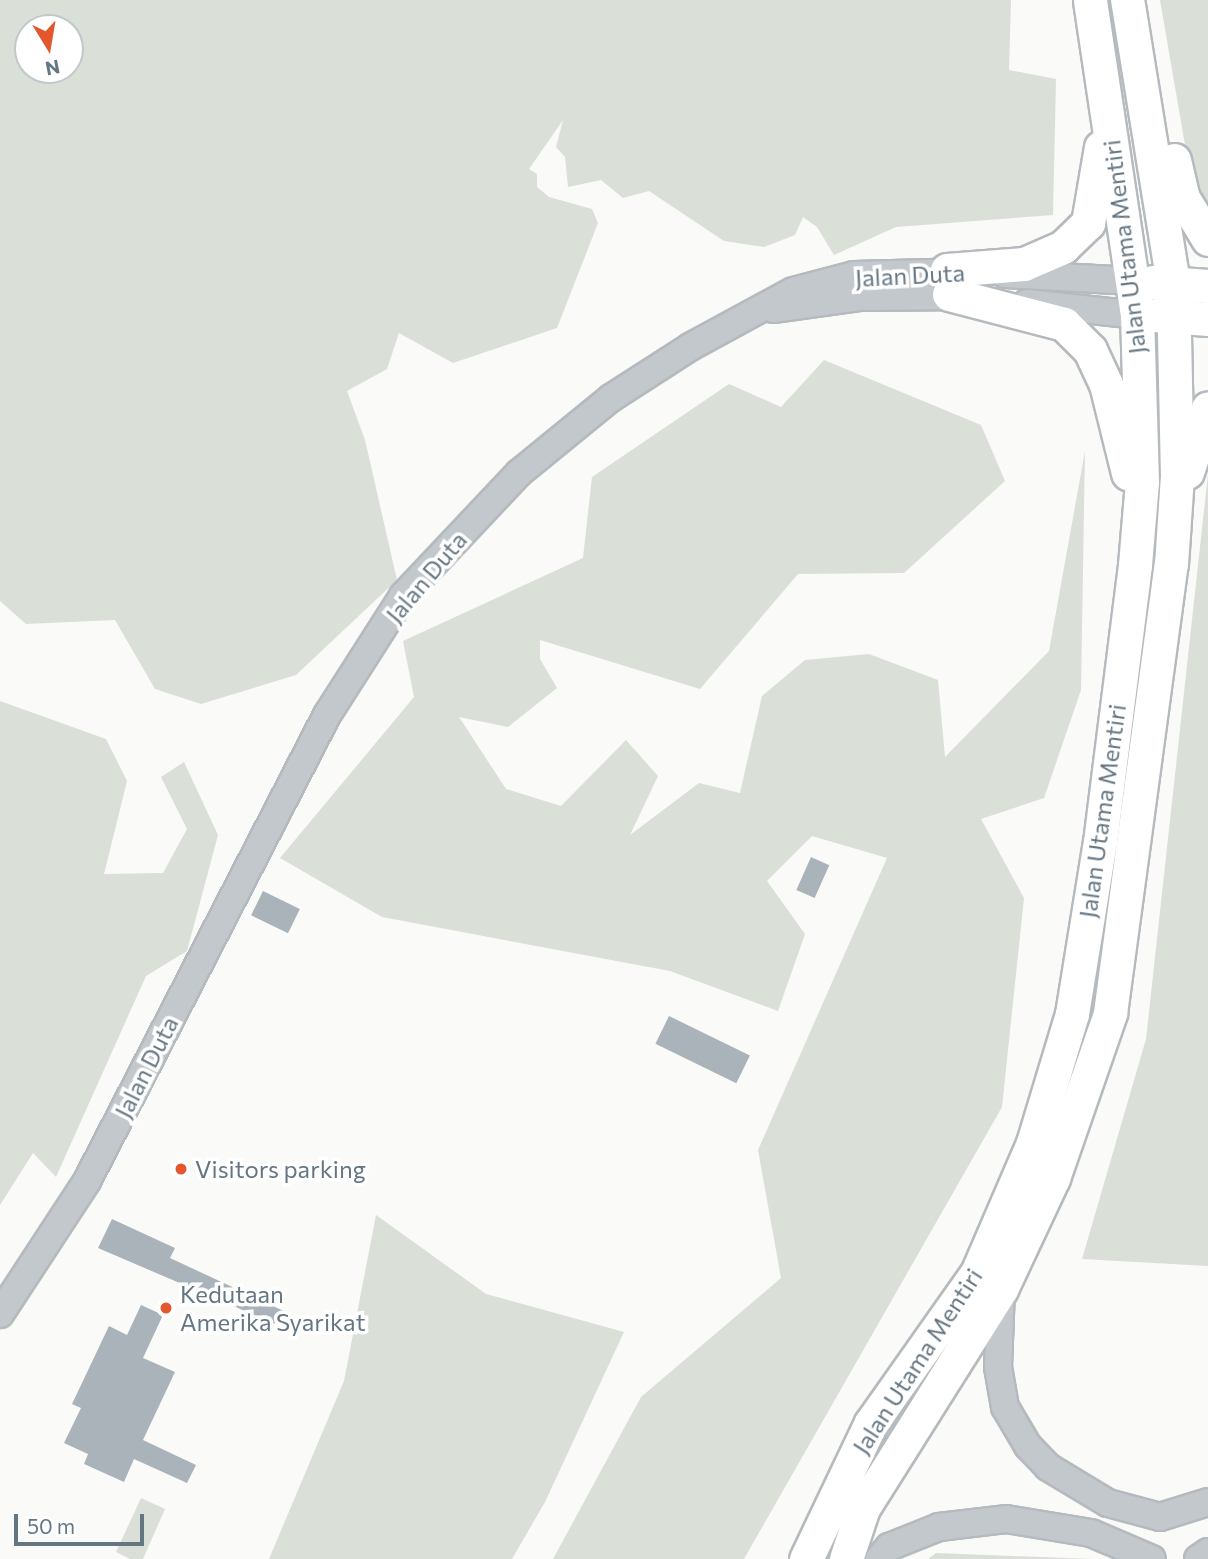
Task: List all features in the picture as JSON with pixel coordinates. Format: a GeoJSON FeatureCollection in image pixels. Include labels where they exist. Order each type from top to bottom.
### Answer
{"type":"FeatureCollection","features":[{"type":"Feature","properties":{"kind":"main road","name":"Jalan Utama Mentiri"},"geometry":{"type":"LineString","coordinates":[[806,1559],[870,1423],[977,1273],[1033,1143],[1072,1014],[1100,842],[1139,516],[1137,314],[1090,0]]}},
{"type":"Feature","properties":{"kind":"main road","name":"Jalan Utama Mentiri"},"geometry":{"type":"LineString","coordinates":[[846,1559],[863,1508],[1000,1289],[1053,1178],[1110,1013],[1136,839],[1174,513],[1174,283],[1127,0]]}},
{"type":"Feature","properties":{"kind":"main road"},"geometry":{"type":"LineString","coordinates":[[1142,0],[1183,198],[1208,239]]}},
{"type":"Feature","properties":{"kind":"main road"},"geometry":{"type":"LineString","coordinates":[[948,282],[1024,264],[1063,247],[1088,223],[1106,104]]}},
{"type":"Feature","properties":{"kind":"main road"},"geometry":{"type":"LineString","coordinates":[[1133,281],[1208,286]]}},
{"type":"Feature","properties":{"kind":"main road"},"geometry":{"type":"LineString","coordinates":[[948,282],[1064,324],[1090,350],[1105,384],[1139,516]]}},
{"type":"Feature","properties":{"kind":"main road"},"geometry":{"type":"LineString","coordinates":[[1137,314],[1208,319]]}},
{"type":"Feature","properties":{"kind":"main road"},"geometry":{"type":"LineString","coordinates":[[1174,513],[1208,408]]}},
{"type":"Feature","properties":{"kind":"street","name":"Jalan Duta"},"geometry":{"type":"LineString","coordinates":[[0,1314],[87,1181],[327,715],[403,596],[519,473],[611,398],[690,347],[765,310],[948,282],[1133,281]]}},
{"type":"Feature","properties":{"kind":"street"},"geometry":{"type":"LineString","coordinates":[[948,282],[1137,314]]}},
{"type":"Feature","properties":{"kind":"street"},"geometry":{"type":"LineString","coordinates":[[1000,1289],[998,1367],[1005,1407],[1028,1446],[1048,1467],[1108,1503],[1160,1517],[1208,1502]]}},
{"type":"Feature","properties":{"kind":"street"},"geometry":{"type":"LineString","coordinates":[[879,1559],[889,1547],[939,1527],[1006,1519],[1091,1533],[1152,1559]]}},
{"type":"Feature","properties":{"kind":"street"},"geometry":{"type":"LineString","coordinates":[[1198,1559],[1208,1552]]}},
{"type":"Feature","properties":{"kind":"shaded area"},"geometry":{"type":"Polygon","coordinates":[[[0,0],[1011,0],[1009,70],[1056,79],[1053,215],[896,227],[834,255],[817,227],[803,217],[795,235],[764,247],[724,241],[649,191],[623,198],[601,180],[568,187],[565,157],[556,147],[563,120],[529,169],[537,174],[537,187],[549,197],[592,209],[598,223],[557,328],[453,363],[399,333],[387,369],[347,391],[365,440],[397,580],[296,675],[201,704],[155,689],[115,620],[26,624],[0,601],[0,0]]]}},
{"type":"Feature","properties":{"kind":"shaded area"},"geometry":{"type":"Polygon","coordinates":[[[1160,0],[1208,0],[1208,214],[1195,203],[1160,0]]]}},
{"type":"Feature","properties":{"kind":"shaded area"},"geometry":{"type":"Polygon","coordinates":[[[824,360],[981,425],[1005,481],[904,573],[798,574],[700,689],[540,640],[540,659],[557,688],[508,727],[459,717],[506,789],[561,806],[626,740],[658,776],[630,835],[699,783],[740,793],[762,696],[805,660],[869,654],[938,680],[945,757],[1049,651],[1085,451],[1081,690],[1044,798],[981,819],[1024,898],[1002,1107],[744,1559],[553,1559],[641,1397],[781,1278],[758,1150],[887,858],[812,836],[767,881],[805,934],[778,1011],[670,971],[382,917],[280,858],[414,697],[403,641],[583,558],[592,477],[729,384],[781,407],[824,360]]]}},
{"type":"Feature","properties":{"kind":"shaded area"},"geometry":{"type":"Polygon","coordinates":[[[1208,474],[1208,1266],[1082,1259],[1146,1039],[1208,474]]]}},
{"type":"Feature","properties":{"kind":"shaded area"},"geometry":{"type":"Polygon","coordinates":[[[0,701],[106,739],[127,781],[104,874],[163,873],[187,829],[161,777],[184,762],[218,835],[187,951],[146,976],[56,1177],[33,1153],[0,1205],[0,701]]]}},
{"type":"Feature","properties":{"kind":"shaded area"},"geometry":{"type":"Polygon","coordinates":[[[376,1215],[486,1294],[624,1332],[545,1502],[512,1559],[269,1559],[344,1381],[376,1215]]]}},
{"type":"Feature","properties":{"kind":"shaded area"},"geometry":{"type":"Polygon","coordinates":[[[141,1498],[165,1509],[143,1559],[130,1559],[116,1552],[141,1498]]]}},
{"type":"Feature","properties":{"kind":"shaded area"},"geometry":{"type":"Polygon","coordinates":[[[936,1553],[1092,1559],[928,1559],[936,1553]]]}},
{"type":"Feature","properties":{"kind":"building"},"geometry":{"type":"Polygon","coordinates":[[[811,857],[829,865],[815,898],[796,890],[811,857]]]}},
{"type":"Feature","properties":{"kind":"building"},"geometry":{"type":"Polygon","coordinates":[[[263,891],[300,909],[288,933],[251,915],[263,891]]]}},
{"type":"Feature","properties":{"kind":"building"},"geometry":{"type":"Polygon","coordinates":[[[669,1016],[750,1055],[736,1083],[655,1044],[669,1016]]]}},
{"type":"Feature","properties":{"kind":"building"},"geometry":{"type":"Polygon","coordinates":[[[112,1219],[175,1248],[170,1258],[288,1313],[282,1327],[98,1248],[112,1219]]]}},
{"type":"Feature","properties":{"kind":"building"},"geometry":{"type":"Polygon","coordinates":[[[141,1305],[163,1315],[143,1358],[175,1372],[143,1440],[196,1465],[187,1483],[134,1459],[124,1482],[84,1464],[88,1454],[64,1443],[81,1408],[72,1404],[109,1326],[127,1335],[141,1305]]]}},
{"type":"Feature","properties":{"kind":"place","name":"Visitors parking"},"geometry":{"type":"Point","coordinates":[181,1169]}},
{"type":"Feature","properties":{"kind":"place","name":"Kedutaan Amerika Syarikat"},"geometry":{"type":"Point","coordinates":[166,1308]}}]}
